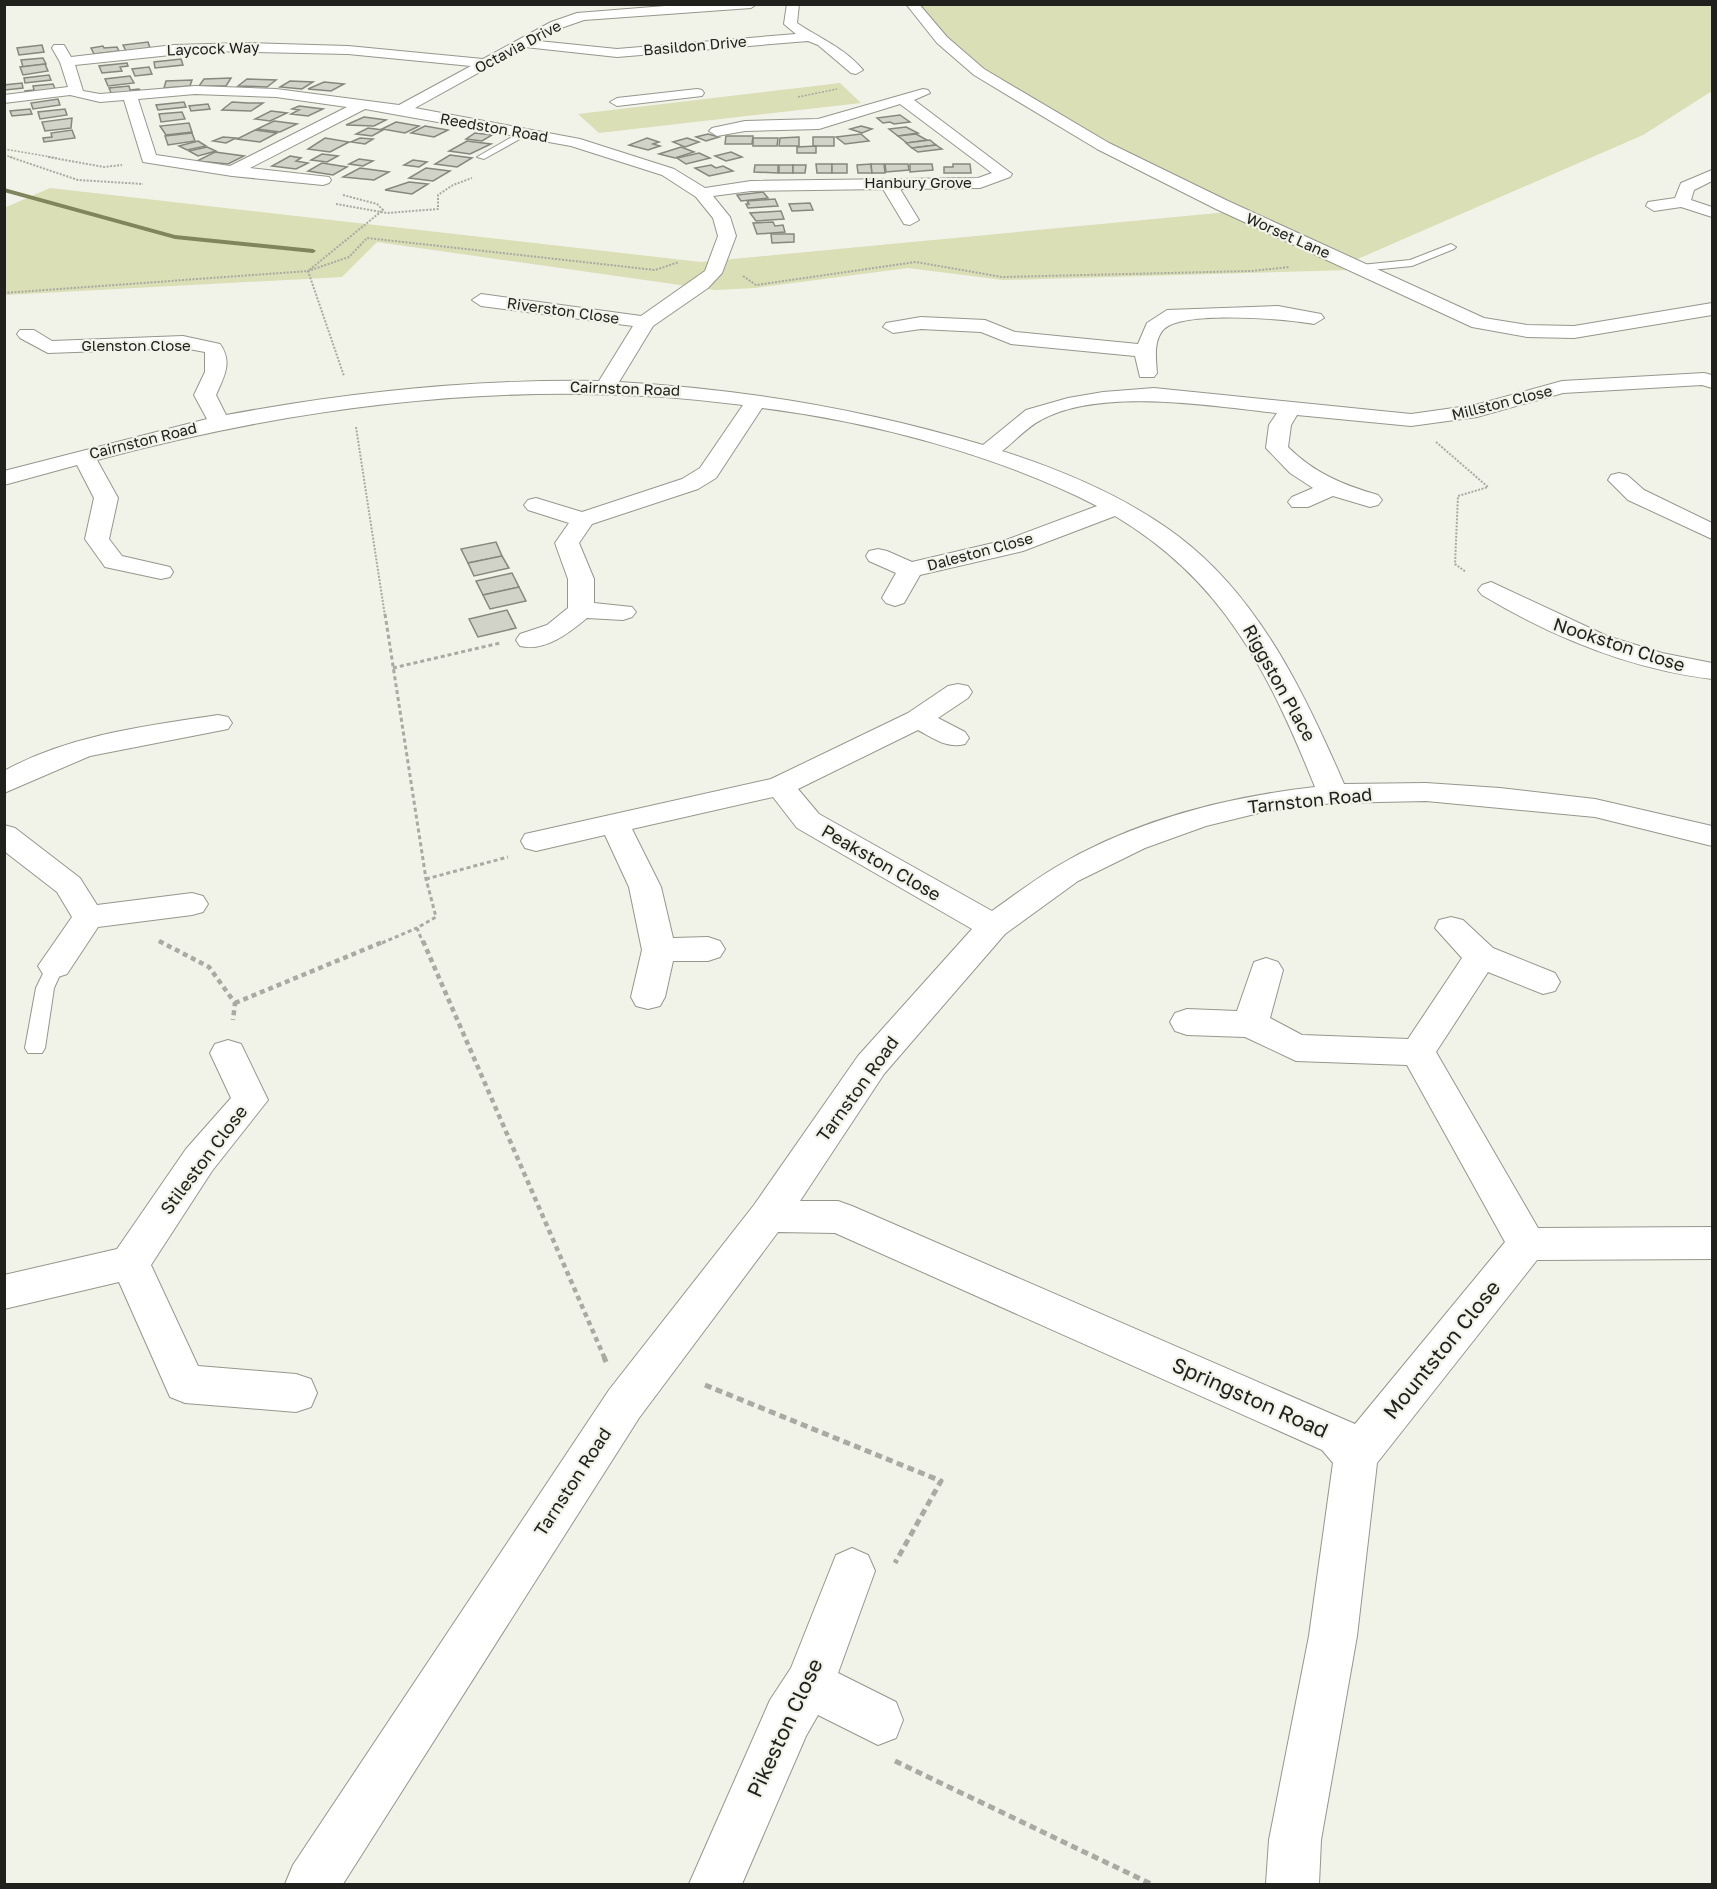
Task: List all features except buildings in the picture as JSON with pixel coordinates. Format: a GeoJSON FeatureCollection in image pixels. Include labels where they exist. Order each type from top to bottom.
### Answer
{"type":"FeatureCollection","features":[{"type":"Feature","properties":{"kind":"street","name":"Octavia Drive"},"geometry":{"type":"LineString","coordinates":[[401,110],[523,43],[582,16],[751,4]]}},
{"type":"Feature","properties":{"kind":"street"},"geometry":{"type":"LineString","coordinates":[[793,4],[790,24],[808,37],[823,42],[856,70]]}},
{"type":"Feature","properties":{"kind":"street","name":"Worset Lane"},"geometry":{"type":"LineString","coordinates":[[912,4],[942,40],[979,72],[1102,146],[1222,205],[1479,323],[1527,331],[1574,332],[1713,309]]}},
{"type":"Feature","properties":{"kind":"street","name":"Basildon Drive"},"geometry":{"type":"LineString","coordinates":[[523,43],[618,53],[808,37]]}},
{"type":"Feature","properties":{"kind":"street"},"geometry":{"type":"LineString","coordinates":[[360,51],[380,40]]}},
{"type":"Feature","properties":{"kind":"street","name":"Laycock Way"},"geometry":{"type":"LineString","coordinates":[[68,62],[207,47],[360,51],[409,54],[487,64]]}},
{"type":"Feature","properties":{"kind":"street"},"geometry":{"type":"LineString","coordinates":[[4,99],[76,90],[68,62],[59,48]]}},
{"type":"Feature","properties":{"kind":"street"},"geometry":{"type":"LineString","coordinates":[[618,53],[655,98]]}},
{"type":"Feature","properties":{"kind":"street","name":"Reedston Road"},"geometry":{"type":"LineString","coordinates":[[76,90],[77,94],[100,98],[195,90],[276,93],[401,110],[574,142],[668,172],[702,193],[721,217],[727,236],[721,257],[713,273],[702,284],[645,322],[606,386]]}},
{"type":"Feature","properties":{"kind":"street"},"geometry":{"type":"LineString","coordinates":[[717,131],[745,126],[819,124],[931,91]]}},
{"type":"Feature","properties":{"kind":"street"},"geometry":{"type":"LineString","coordinates":[[617,102],[697,93]]}},
{"type":"Feature","properties":{"kind":"street"},"geometry":{"type":"LineString","coordinates":[[130,96],[149,159],[232,171],[323,180]]}},
{"type":"Feature","properties":{"kind":"street","name":"Hanbury Grove"},"geometry":{"type":"LineString","coordinates":[[702,193],[751,186],[980,183],[1004,174],[901,98]]}},
{"type":"Feature","properties":{"kind":"street"},"geometry":{"type":"LineString","coordinates":[[232,171],[360,106]]}},
{"type":"Feature","properties":{"kind":"street"},"geometry":{"type":"LineString","coordinates":[[1682,202],[1687,187],[1713,175]]}},
{"type":"Feature","properties":{"kind":"street"},"geometry":{"type":"LineString","coordinates":[[888,183],[910,220]]}},
{"type":"Feature","properties":{"kind":"street"},"geometry":{"type":"LineString","coordinates":[[1654,206],[1682,202],[1713,212]]}},
{"type":"Feature","properties":{"kind":"street","name":"Riverston Close"},"geometry":{"type":"LineString","coordinates":[[481,300],[645,322]]}},
{"type":"Feature","properties":{"kind":"street"},"geometry":{"type":"LineString","coordinates":[[1154,394],[1144,364],[1145,351],[1154,327],[1174,314],[1278,307],[1314,318]]}},
{"type":"Feature","properties":{"kind":"street"},"geometry":{"type":"LineString","coordinates":[[893,327],[918,319],[985,326],[1011,338],[1145,351]]}},
{"type":"Feature","properties":{"kind":"street","name":"Glenston Close"},"geometry":{"type":"LineString","coordinates":[[27,334],[48,346],[183,342],[213,348],[218,356],[218,368],[205,395],[220,423]]}},
{"type":"Feature","properties":{"kind":"street","name":"Millston Close"},"geometry":{"type":"LineString","coordinates":[[986,453],[1034,416],[1068,404],[1103,398],[1154,394],[1411,420],[1477,411],[1562,387],[1704,379],[1713,382]]}},
{"type":"Feature","properties":{"kind":"street","name":"Cairnston Road"},"geometry":{"type":"LineString","coordinates":[[4,478],[220,423],[352,401],[501,387],[606,386],[684,391],[757,400],[886,424],[1023,465],[1116,507],[1191,559],[1211,580]]}},
{"type":"Feature","properties":{"kind":"street"},"geometry":{"type":"LineString","coordinates":[[536,505],[562,515],[584,519],[626,503],[690,484],[708,473],[757,400]]}},
{"type":"Feature","properties":{"kind":"street"},"geometry":{"type":"LineString","coordinates":[[1292,407],[1280,425],[1277,448],[1297,471],[1330,489],[1370,500]]}},
{"type":"Feature","properties":{"kind":"street"},"geometry":{"type":"LineString","coordinates":[[84,456],[106,498],[97,539],[114,562],[161,572]]}},
{"type":"Feature","properties":{"kind":"street"},"geometry":{"type":"LineString","coordinates":[[1619,480],[1636,495],[1713,532]]}},
{"type":"Feature","properties":{"kind":"street"},"geometry":{"type":"LineString","coordinates":[[1300,502],[1330,489]]}},
{"type":"Feature","properties":{"kind":"street","name":"Daleston Close"},"geometry":{"type":"LineString","coordinates":[[878,556],[910,570],[1014,546],[1116,507]]}},
{"type":"Feature","properties":{"kind":"street"},"geometry":{"type":"LineString","coordinates":[[581,610],[581,579],[567,543],[584,519]]}},
{"type":"Feature","properties":{"kind":"street","name":"Daleston Close"},"geometry":{"type":"LineString","coordinates":[[895,598],[910,570]]}},
{"type":"Feature","properties":{"kind":"street","name":"Riggston Place"},"geometry":{"type":"LineString","coordinates":[[1211,580],[1242,617],[1274,668],[1311,739],[1333,794]]}},
{"type":"Feature","properties":{"kind":"street","name":"Nookston Close"},"geometry":{"type":"LineString","coordinates":[[1491,590],[1528,613],[1577,634],[1679,665],[1713,671]]}},
{"type":"Feature","properties":{"kind":"street"},"geometry":{"type":"LineString","coordinates":[[529,640],[556,631],[581,610],[623,612]]}},
{"type":"Feature","properties":{"kind":"street"},"geometry":{"type":"LineString","coordinates":[[1503,625],[1528,613]]}},
{"type":"Feature","properties":{"kind":"street"},"geometry":{"type":"LineString","coordinates":[[536,841],[780,786],[918,720],[958,692]]}},
{"type":"Feature","properties":{"kind":"street"},"geometry":{"type":"LineString","coordinates":[[918,720],[955,738]]}},
{"type":"Feature","properties":{"kind":"street"},"geometry":{"type":"LineString","coordinates":[[4,784],[18,775],[80,751],[138,736],[218,723]]}},
{"type":"Feature","properties":{"kind":"street","name":"Peakston Close"},"geometry":{"type":"LineString","coordinates":[[780,786],[808,821],[993,926]]}},
{"type":"Feature","properties":{"kind":"street","name":"Tarnston Road"},"geometry":{"type":"LineString","coordinates":[[312,1884],[624,1404],[768,1216],[871,1065],[993,926],[1067,874],[1134,841],[1197,819],[1255,805],[1333,794],[1426,792],[1500,797],[1595,808],[1713,836]]}},
{"type":"Feature","properties":{"kind":"street"},"geometry":{"type":"LineString","coordinates":[[614,823],[645,886],[659,951],[648,997]]}},
{"type":"Feature","properties":{"kind":"street"},"geometry":{"type":"LineString","coordinates":[[4,834],[69,885],[88,917]]}},
{"type":"Feature","properties":{"kind":"street"},"geometry":{"type":"LineString","coordinates":[[55,966],[88,917],[192,904]]}},
{"type":"Feature","properties":{"kind":"street"},"geometry":{"type":"LineString","coordinates":[[1451,928],[1481,956],[1544,982]]}},
{"type":"Feature","properties":{"kind":"street"},"geometry":{"type":"LineString","coordinates":[[659,951],[708,950]]}},
{"type":"Feature","properties":{"kind":"street"},"geometry":{"type":"LineString","coordinates":[[1418,1052],[1481,956]]}},
{"type":"Feature","properties":{"kind":"street"},"geometry":{"type":"LineString","coordinates":[[1251,1024],[1266,970]]}},
{"type":"Feature","properties":{"kind":"street"},"geometry":{"type":"LineString","coordinates":[[1187,1022],[1251,1024],[1296,1048],[1418,1052]]}},
{"type":"Feature","properties":{"kind":"street"},"geometry":{"type":"LineString","coordinates":[[1418,1052],[1527,1244],[1713,1243]]}},
{"type":"Feature","properties":{"kind":"street","name":"Stileston Close"},"geometry":{"type":"LineString","coordinates":[[130,1263],[200,1160],[250,1100],[228,1053]]}},
{"type":"Feature","properties":{"kind":"street","name":"Springston Road"},"geometry":{"type":"LineString","coordinates":[[768,1216],[838,1217],[1337,1436],[1356,1456]]}},
{"type":"Feature","properties":{"kind":"street","name":"Mountston Close"},"geometry":{"type":"LineString","coordinates":[[1356,1456],[1527,1244]]}},
{"type":"Feature","properties":{"kind":"street"},"geometry":{"type":"LineString","coordinates":[[4,1292],[130,1263],[185,1384],[296,1392]]}},
{"type":"Feature","properties":{"kind":"street"},"geometry":{"type":"LineString","coordinates":[[1293,1884],[1295,1840],[1334,1636],[1356,1456]]}},
{"type":"Feature","properties":{"kind":"street","name":"Pikeston Close"},"geometry":{"type":"LineString","coordinates":[[715,1884],[788,1718],[871,1571]]}},
{"type":"Feature","properties":{"kind":"street"},"geometry":{"type":"LineString","coordinates":[[808,1684],[883,1738]]}},
{"type":"Feature","properties":{"kind":"lane"},"geometry":{"type":"LineString","coordinates":[[481,157],[525,133]]}},
{"type":"Feature","properties":{"kind":"lane"},"geometry":{"type":"LineString","coordinates":[[1353,265],[1412,263],[1451,247]]}},
{"type":"Feature","properties":{"kind":"lane"},"geometry":{"type":"LineString","coordinates":[[35,1048],[45,988],[55,966]]}},
{"type":"Feature","properties":{"kind":"path"},"geometry":{"type":"LineString","coordinates":[[4,149],[104,167],[131,163]]}},
{"type":"Feature","properties":{"kind":"path"},"geometry":{"type":"LineString","coordinates":[[308,271],[378,214]]}},
{"type":"Feature","properties":{"kind":"path"},"geometry":{"type":"LineString","coordinates":[[4,293],[308,271],[349,257],[367,238],[655,270]]}},
{"type":"Feature","properties":{"kind":"path"},"geometry":{"type":"LineString","coordinates":[[741,273],[756,285],[916,262],[1002,277],[1251,271],[1353,265]]}},
{"type":"Feature","properties":{"kind":"path"},"geometry":{"type":"LineString","coordinates":[[236,1003],[417,928],[436,917],[426,879],[352,401],[308,271]]}},
{"type":"Feature","properties":{"kind":"path"},"geometry":{"type":"LineString","coordinates":[[1411,420],[1488,488],[1458,496],[1455,564],[1491,590]]}},
{"type":"Feature","properties":{"kind":"path"},"geometry":{"type":"LineString","coordinates":[[393,668],[524,638],[529,640]]}},
{"type":"Feature","properties":{"kind":"path"},"geometry":{"type":"LineString","coordinates":[[426,879],[535,850],[536,841]]}},
{"type":"Feature","properties":{"kind":"path"},"geometry":{"type":"LineString","coordinates":[[134,910],[158,940],[209,967],[236,1003],[228,1053]]}},
{"type":"Feature","properties":{"kind":"path"},"geometry":{"type":"LineString","coordinates":[[417,928],[624,1404]]}},
{"type":"Feature","properties":{"kind":"path"},"geometry":{"type":"LineString","coordinates":[[705,1385],[941,1480],[871,1571]]}},
{"type":"Feature","properties":{"kind":"path"},"geometry":{"type":"LineString","coordinates":[[883,1738],[1151,1884]]}},
{"type":"Feature","properties":{"kind":"green space"},"geometry":{"type":"Polygon","coordinates":[[[920,5],[1712,5],[1712,91],[1643,135],[1353,261],[1108,144],[986,70],[946,41],[920,5]]]}},
{"type":"Feature","properties":{"kind":"green space"},"geometry":{"type":"Polygon","coordinates":[[[840,83],[861,103],[599,133],[578,114],[840,83]]]}},
{"type":"Feature","properties":{"kind":"green space"},"geometry":{"type":"Polygon","coordinates":[[[50,188],[701,262],[1228,212],[1352,270],[1003,280],[908,268],[755,288],[715,290],[377,242],[342,277],[5,295],[4,208],[50,188]]]}},
{"type":"Feature","properties":{"kind":"waterway"},"geometry":{"type":"LineString","coordinates":[[4,190],[175,237],[313,251]]}}]}
